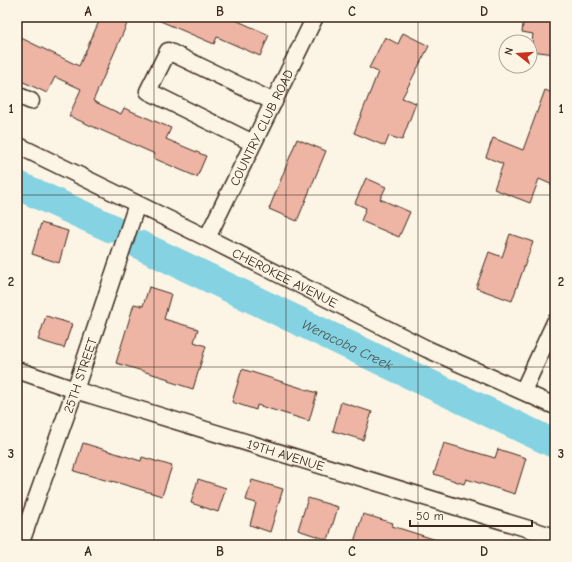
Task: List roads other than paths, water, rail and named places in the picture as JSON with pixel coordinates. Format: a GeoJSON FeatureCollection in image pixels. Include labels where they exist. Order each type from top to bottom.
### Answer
{"type":"FeatureCollection","features":[{"type":"Feature","properties":{"kind":"street","name":"COUNTRY CLUB ROAD"},"geometry":{"type":"LineString","coordinates":[[207,238],[315,17]]}},
{"type":"Feature","properties":{"kind":"street"},"geometry":{"type":"LineString","coordinates":[[254,144],[148,91],[168,51],[274,102]]}},
{"type":"Feature","properties":{"kind":"street","name":"CHEROKEE AVENUE"},"geometry":{"type":"LineString","coordinates":[[17,145],[207,238],[427,349],[555,406]]}},
{"type":"Feature","properties":{"kind":"street","name":"25TH STREET"},"geometry":{"type":"LineString","coordinates":[[20,545],[75,390],[137,204]]}},
{"type":"Feature","properties":{"kind":"street"},"geometry":{"type":"LineString","coordinates":[[523,391],[555,322]]}},
{"type":"Feature","properties":{"kind":"street","name":"19TH AVENUE"},"geometry":{"type":"LineString","coordinates":[[17,370],[75,390],[548,539]]}},
{"type":"Feature","properties":{"kind":"waterway","name":"Weracoba Creek"},"geometry":{"type":"LineString","coordinates":[[17,185],[111,228]]}},
{"type":"Feature","properties":{"kind":"waterway","name":"Weracoba Creek"},"geometry":{"type":"LineString","coordinates":[[140,245],[555,444]]}}]}
